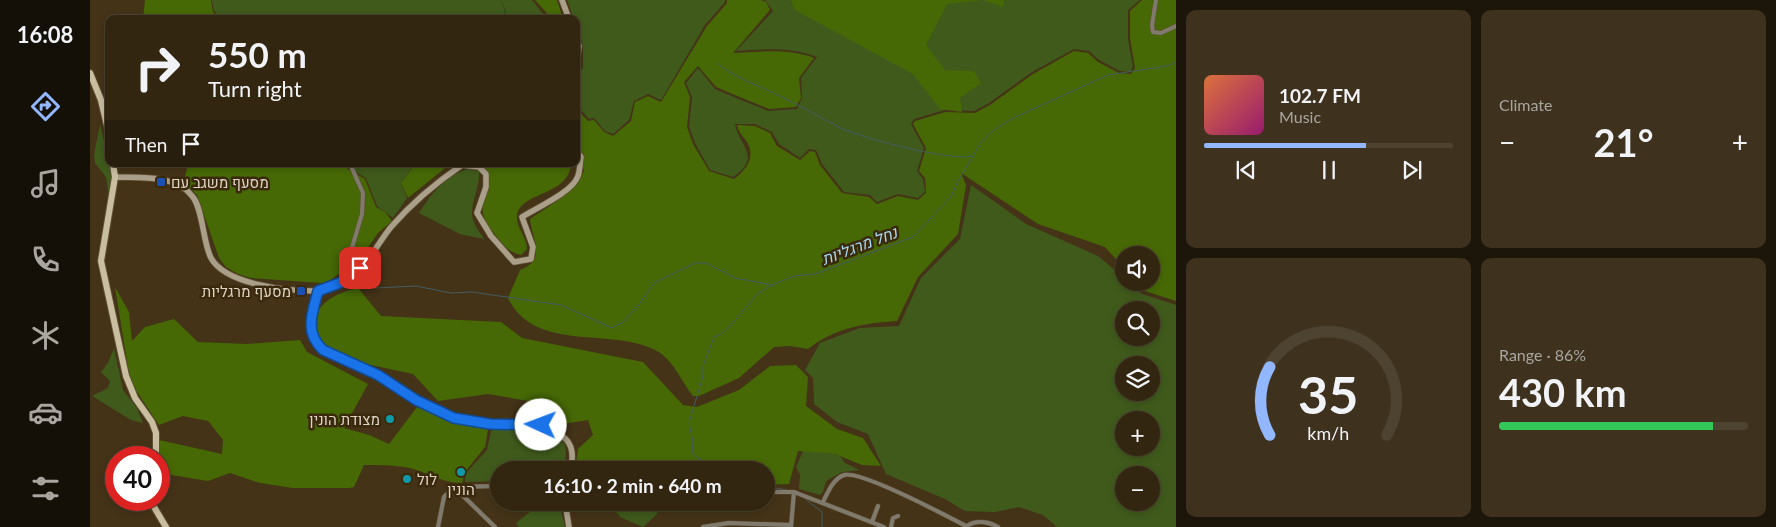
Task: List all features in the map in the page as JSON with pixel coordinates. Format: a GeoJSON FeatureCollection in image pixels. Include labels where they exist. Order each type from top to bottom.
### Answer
{"type":"FeatureCollection","features":[{"type":"Feature","properties":{"kind":"main road"},"geometry":{"type":"LineString","coordinates":[[562,0],[568,15]]}},
{"type":"Feature","properties":{"kind":"main road"},"geometry":{"type":"LineString","coordinates":[[90,73],[101,100],[105,117]]}},
{"type":"Feature","properties":{"kind":"main road"},"geometry":{"type":"LineString","coordinates":[[113,167],[115,177],[101,260],[126,376],[135,398],[152,422],[156,433],[156,446]]}},
{"type":"Feature","properties":{"kind":"main road"},"geometry":{"type":"LineString","coordinates":[[115,177],[158,178],[178,185],[194,197],[212,259],[229,275],[248,284],[318,291],[347,280],[360,268],[392,226],[442,179],[459,167]]}},
{"type":"Feature","properties":{"kind":"main road"},"geometry":{"type":"LineString","coordinates":[[479,167],[486,174],[486,187],[477,213],[491,236],[514,262],[519,263],[531,259],[533,247],[522,217],[540,205],[555,200],[578,178],[580,167]]}},
{"type":"Feature","properties":{"kind":"main road"},"geometry":{"type":"LineString","coordinates":[[318,291],[310,327],[316,343],[335,357],[378,375],[438,412],[468,421],[490,424],[541,425],[564,437],[570,444],[572,461]]}},
{"type":"Feature","properties":{"kind":"main road"},"geometry":{"type":"LineString","coordinates":[[156,511],[166,527]]}},
{"type":"Feature","properties":{"kind":"main road"},"geometry":{"type":"LineString","coordinates":[[566,511],[569,527]]}},
{"type":"Feature","properties":{"kind":"street"},"geometry":{"type":"LineString","coordinates":[[1156,0],[1152,25],[1153,32],[1156,34],[1161,33],[1176,26]]}},
{"type":"Feature","properties":{"kind":"street"},"geometry":{"type":"LineString","coordinates":[[347,280],[348,261],[362,214],[363,193],[351,167]]}},
{"type":"Feature","properties":{"kind":"street"},"geometry":{"type":"LineString","coordinates":[[823,502],[835,481],[842,476],[850,474],[927,506],[966,526],[976,522],[983,525],[990,522],[998,527]]}},
{"type":"Feature","properties":{"kind":"street"},"geometry":{"type":"LineString","coordinates":[[438,527],[444,497],[454,487],[490,486]]}},
{"type":"Feature","properties":{"kind":"street"},"geometry":{"type":"LineString","coordinates":[[454,487],[495,527]]}},
{"type":"Feature","properties":{"kind":"street"},"geometry":{"type":"LineString","coordinates":[[775,492],[794,492],[884,527]]}},
{"type":"Feature","properties":{"kind":"street"},"geometry":{"type":"LineString","coordinates":[[703,527],[729,523],[791,526],[794,492]]}},
{"type":"Feature","properties":{"kind":"street"},"geometry":{"type":"LineString","coordinates":[[872,522],[878,506]]}},
{"type":"Feature","properties":{"kind":"street"},"geometry":{"type":"LineString","coordinates":[[891,527],[893,518],[898,516]]}},
{"type":"Feature","properties":{"kind":"green space"},"geometry":{"type":"Polygon","coordinates":[[[145,0],[211,0],[213,12],[216,15],[143,15],[145,0]]]}},
{"type":"Feature","properties":{"kind":"green space"},"geometry":{"type":"Polygon","coordinates":[[[212,0],[501,0],[505,11],[504,15],[218,15],[214,11],[212,0]]]}},
{"type":"Feature","properties":{"kind":"green space"},"geometry":{"type":"Polygon","coordinates":[[[501,0],[532,0],[544,15],[506,15],[506,11],[501,0]]]}},
{"type":"Feature","properties":{"kind":"green space"},"geometry":{"type":"Polygon","coordinates":[[[535,0],[557,0],[562,15],[548,15],[535,0]]]}},
{"type":"Feature","properties":{"kind":"green space"},"geometry":{"type":"Polygon","coordinates":[[[567,0],[725,0],[705,25],[661,100],[648,94],[634,101],[629,120],[613,134],[605,131],[594,118],[589,119],[580,109],[580,71],[583,68],[583,47],[580,35],[580,15],[573,15],[567,0]]]}},
{"type":"Feature","properties":{"kind":"green space"},"geometry":{"type":"Polygon","coordinates":[[[727,0],[761,0],[766,2],[770,10],[733,53],[784,52],[814,58],[799,78],[801,98],[796,107],[769,109],[716,87],[698,66],[684,82],[690,97],[687,127],[693,144],[709,171],[734,179],[742,172],[748,165],[750,151],[748,143],[737,125],[755,126],[770,133],[777,146],[800,160],[810,151],[815,152],[820,165],[842,193],[869,197],[877,204],[898,196],[918,200],[926,193],[925,178],[919,171],[926,148],[913,124],[915,121],[945,112],[975,113],[990,105],[1033,74],[1074,51],[1088,53],[1098,62],[1119,73],[1131,74],[1135,68],[1130,38],[1130,11],[1142,0],[1176,0],[1176,301],[1145,291],[1160,291],[1160,246],[1115,246],[1115,258],[1105,247],[1038,224],[961,173],[966,185],[958,234],[918,277],[897,321],[861,325],[839,331],[808,349],[790,346],[774,347],[739,378],[699,396],[693,396],[673,366],[657,351],[638,344],[618,340],[555,333],[536,326],[520,315],[508,298],[520,270],[528,266],[536,255],[530,219],[566,193],[584,171],[580,158],[580,112],[588,121],[594,120],[604,132],[613,136],[631,121],[635,102],[648,96],[661,102],[707,26],[727,3],[727,0]]]}},
{"type":"Feature","properties":{"kind":"green space"},"geometry":{"type":"Polygon","coordinates":[[[765,0],[1140,0],[1128,10],[1128,39],[1133,67],[1130,72],[1120,71],[1099,60],[1089,51],[1074,49],[1032,72],[989,103],[974,111],[945,110],[914,119],[911,124],[924,148],[917,171],[923,179],[925,192],[918,198],[898,194],[877,202],[870,195],[844,192],[822,164],[816,150],[809,149],[800,158],[779,144],[772,132],[755,124],[735,124],[748,157],[747,163],[742,170],[733,177],[710,170],[695,143],[689,127],[692,97],[686,83],[698,68],[715,89],[729,95],[768,111],[797,109],[802,98],[801,78],[817,57],[787,50],[736,51],[773,11],[765,0]]]}},
{"type":"Feature","properties":{"kind":"green space"},"geometry":{"type":"Polygon","coordinates":[[[791,0],[983,0],[947,4],[926,45],[945,70],[974,71],[981,83],[960,98],[962,112],[940,109],[913,74],[795,10],[791,0]]]}},
{"type":"Feature","properties":{"kind":"green space"},"geometry":{"type":"Polygon","coordinates":[[[983,0],[1004,0],[1003,7],[983,0]]]}},
{"type":"Feature","properties":{"kind":"green space"},"geometry":{"type":"Polygon","coordinates":[[[100,124],[105,144],[105,167],[111,167],[112,173],[109,197],[106,177],[95,163],[94,155],[100,124]]]}},
{"type":"Feature","properties":{"kind":"green space"},"geometry":{"type":"Polygon","coordinates":[[[187,167],[347,167],[365,179],[376,207],[385,212],[392,221],[378,233],[364,253],[353,264],[330,280],[322,283],[251,278],[238,274],[226,267],[219,258],[197,195],[184,182],[187,167]]]}},
{"type":"Feature","properties":{"kind":"green space"},"geometry":{"type":"Polygon","coordinates":[[[412,167],[401,183],[407,198],[393,218],[377,206],[366,178],[349,168],[412,167]]]}},
{"type":"Feature","properties":{"kind":"green space"},"geometry":{"type":"Polygon","coordinates":[[[413,167],[446,167],[408,198],[401,183],[413,167]]]}},
{"type":"Feature","properties":{"kind":"green space"},"geometry":{"type":"Polygon","coordinates":[[[484,167],[570,167],[568,175],[562,183],[526,202],[520,208],[517,220],[527,245],[527,249],[521,255],[511,251],[504,245],[485,220],[483,204],[486,183],[484,167]]]}},
{"type":"Feature","properties":{"kind":"green space"},"geometry":{"type":"Polygon","coordinates":[[[468,169],[479,171],[472,216],[484,239],[460,234],[419,213],[440,186],[453,176],[468,169]]]}},
{"type":"Feature","properties":{"kind":"green space"},"geometry":{"type":"Polygon","coordinates":[[[971,185],[1026,224],[1098,256],[1115,270],[1115,291],[1138,291],[1176,305],[1176,527],[1057,527],[1043,515],[1019,507],[995,512],[965,511],[945,499],[886,474],[868,434],[837,422],[814,404],[813,378],[805,370],[820,343],[860,328],[899,326],[921,278],[960,239],[971,185]]]}},
{"type":"Feature","properties":{"kind":"green space"},"geometry":{"type":"Polygon","coordinates":[[[115,287],[129,312],[132,341],[145,327],[174,319],[198,342],[247,344],[300,340],[307,352],[368,384],[344,428],[369,435],[389,444],[417,407],[449,419],[488,429],[485,447],[465,472],[462,483],[447,481],[399,466],[384,465],[364,465],[354,487],[349,488],[293,488],[260,483],[230,473],[208,481],[170,475],[170,446],[159,446],[159,440],[222,454],[223,440],[208,421],[183,416],[159,425],[133,386],[129,374],[115,287]]]}},
{"type":"Feature","properties":{"kind":"green space"},"geometry":{"type":"Polygon","coordinates":[[[358,288],[381,316],[501,322],[522,338],[643,362],[683,405],[697,407],[739,390],[770,366],[796,365],[808,377],[806,406],[837,429],[863,438],[881,466],[862,465],[835,454],[798,451],[789,484],[775,485],[775,461],[576,461],[578,449],[593,435],[588,420],[563,424],[528,401],[488,394],[438,401],[413,374],[366,364],[339,354],[317,339],[314,323],[316,315],[324,303],[344,292],[358,288]]]}},
{"type":"Feature","properties":{"kind":"green space"},"geometry":{"type":"Polygon","coordinates":[[[114,348],[123,390],[137,408],[143,423],[131,420],[92,396],[108,388],[110,381],[101,372],[108,363],[114,348]]]}},
{"type":"Feature","properties":{"kind":"green space"},"geometry":{"type":"Polygon","coordinates":[[[492,427],[522,427],[544,429],[561,438],[565,446],[566,455],[565,461],[490,461],[490,481],[465,482],[466,473],[487,450],[492,427]]]}},
{"type":"Feature","properties":{"kind":"green space"},"geometry":{"type":"Polygon","coordinates":[[[803,451],[835,454],[840,456],[845,463],[859,470],[842,472],[826,481],[823,492],[820,495],[799,489],[800,475],[796,467],[803,451]]]}},
{"type":"Feature","properties":{"kind":"green space"},"geometry":{"type":"Polygon","coordinates":[[[531,511],[561,511],[565,527],[519,527],[516,523],[531,511]]]}},
{"type":"Feature","properties":{"kind":"green space"},"geometry":{"type":"Polygon","coordinates":[[[615,511],[658,511],[643,527],[620,517],[615,511]]]}},
{"type":"Feature","properties":{"kind":"waterway","name":"נחל מרגליות"},"geometry":{"type":"LineString","coordinates":[[702,461],[692,453],[693,442],[689,423],[703,376],[703,366],[714,337],[721,334],[732,324],[757,294],[772,285],[794,276],[815,274],[913,237],[951,197],[980,144],[990,133],[1011,119],[1108,75],[1167,66],[1176,62]]}},
{"type":"Feature","properties":{"kind":"waterway"},"geometry":{"type":"LineString","coordinates":[[717,63],[739,77],[841,128],[886,143],[927,152],[946,156],[971,156]]}},
{"type":"Feature","properties":{"kind":"waterway"},"geometry":{"type":"LineString","coordinates":[[375,288],[416,286],[451,293],[472,292],[561,305],[612,328],[623,322],[638,306],[654,283],[695,263],[706,263],[735,278],[772,285]]}},
{"type":"Feature","properties":{"kind":"waterway"},"geometry":{"type":"LineString","coordinates":[[775,488],[786,490]]}},
{"type":"Feature","properties":{"kind":"waterway"},"geometry":{"type":"LineString","coordinates":[[803,497],[822,512],[822,527]]}},
{"type":"Feature","properties":{"kind":"place","name":"מסעף משגב עם"},"geometry":{"type":"Point","coordinates":[161,182]}},
{"type":"Feature","properties":{"kind":"place","name":"מסעף מרגליות"},"geometry":{"type":"Point","coordinates":[301,291]}},
{"type":"Feature","properties":{"kind":"place","name":"מצודת הונין"},"geometry":{"type":"Point","coordinates":[390,419]}},
{"type":"Feature","properties":{"kind":"place","name":"הונין"},"geometry":{"type":"Point","coordinates":[461,472]}},
{"type":"Feature","properties":{"kind":"place","name":"לול"},"geometry":{"type":"Point","coordinates":[407,479]}},
{"type":"Feature","properties":{"kind":"route"},"geometry":{"type":"LineString","coordinates":[[360,268],[347,280],[318,291],[310,327],[311,335],[323,350],[378,375],[416,400],[454,418],[490,424],[541,425]]}}]}
